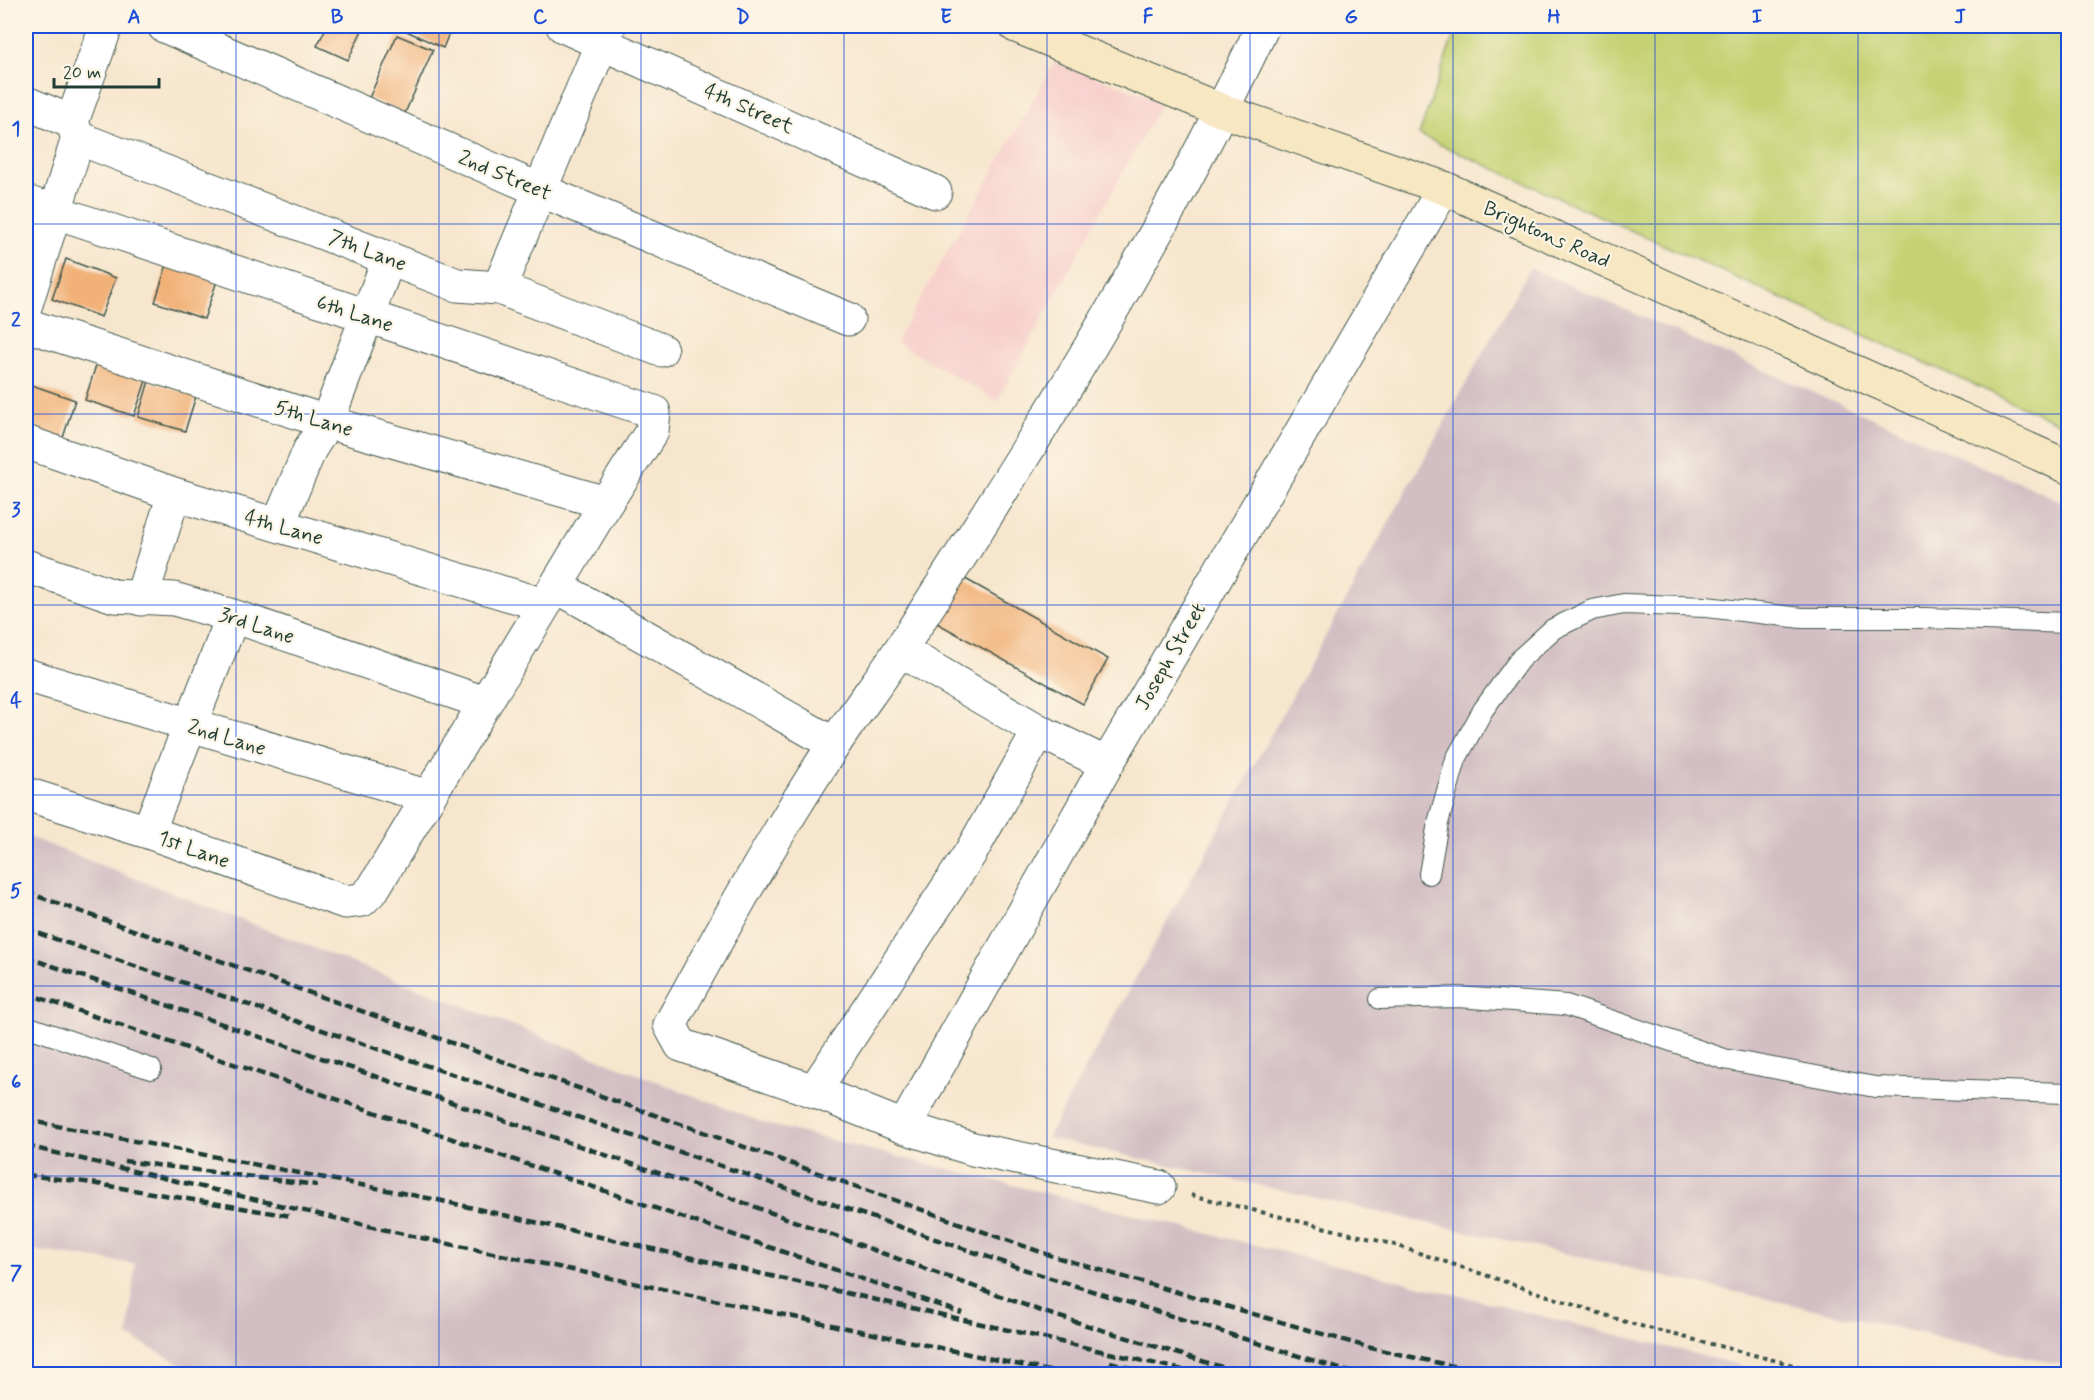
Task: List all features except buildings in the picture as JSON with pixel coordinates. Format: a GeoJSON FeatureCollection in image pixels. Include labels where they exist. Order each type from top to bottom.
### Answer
{"type":"FeatureCollection","features":[{"type":"Feature","properties":{"kind":"street"},"geometry":{"type":"LineString","coordinates":[[26,304],[57,212],[75,130],[106,26]]}},
{"type":"Feature","properties":{"kind":"street","name":"2nd Street"},"geometry":{"type":"LineString","coordinates":[[164,26],[540,190],[848,319]]}},
{"type":"Feature","properties":{"kind":"street","name":"4th Street"},"geometry":{"type":"LineString","coordinates":[[563,26],[606,34],[935,192]]}},
{"type":"Feature","properties":{"kind":"street","name":"Brightons Road"},"geometry":{"type":"LineString","coordinates":[[1016,26],[1223,111],[1444,188],[2068,467]]}},
{"type":"Feature","properties":{"kind":"street"},"geometry":{"type":"LineString","coordinates":[[1159,1187],[973,1149],[904,1127],[813,1091],[681,1045],[670,1025],[733,910],[834,744],[900,650],[1066,388],[1223,111],[1263,26]]}},
{"type":"Feature","properties":{"kind":"street"},"geometry":{"type":"LineString","coordinates":[[499,288],[606,34]]}},
{"type":"Feature","properties":{"kind":"street","name":"7th Lane"},"geometry":{"type":"LineString","coordinates":[[26,103],[75,130],[457,285],[499,288],[661,350]]}},
{"type":"Feature","properties":{"kind":"street","name":"Joseph Street"},"geometry":{"type":"LineString","coordinates":[[904,1127],[1107,764],[1444,188]]}},
{"type":"Feature","properties":{"kind":"street","name":"6th Lane"},"geometry":{"type":"LineString","coordinates":[[26,202],[367,318],[476,351],[654,412],[652,431],[606,503]]}},
{"type":"Feature","properties":{"kind":"street"},"geometry":{"type":"LineString","coordinates":[[278,525],[310,449],[327,422],[389,258]]}},
{"type":"Feature","properties":{"kind":"street","name":"5th Lane"},"geometry":{"type":"LineString","coordinates":[[26,326],[327,422],[606,503]]}},
{"type":"Feature","properties":{"kind":"street","name":"4th Lane"},"geometry":{"type":"LineString","coordinates":[[26,442],[174,494],[278,525],[550,595],[834,744]]}},
{"type":"Feature","properties":{"kind":"street"},"geometry":{"type":"LineString","coordinates":[[141,599],[174,494]]}},
{"type":"Feature","properties":{"kind":"street"},"geometry":{"type":"LineString","coordinates":[[429,797],[606,503]]}},
{"type":"Feature","properties":{"kind":"street","name":"3rd Lane"},"geometry":{"type":"LineString","coordinates":[[26,566],[114,596],[174,599],[233,616],[485,703]]}},
{"type":"Feature","properties":{"kind":"street"},"geometry":{"type":"LineString","coordinates":[[148,832],[233,616]]}},
{"type":"Feature","properties":{"kind":"street"},"geometry":{"type":"LineString","coordinates":[[900,650],[1039,731],[1107,764]]}},
{"type":"Feature","properties":{"kind":"street","name":"2nd Lane"},"geometry":{"type":"LineString","coordinates":[[26,675],[191,727],[429,797]]}},
{"type":"Feature","properties":{"kind":"street"},"geometry":{"type":"LineString","coordinates":[[813,1091],[971,852],[1039,731]]}},
{"type":"Feature","properties":{"kind":"street","name":"1st Lane"},"geometry":{"type":"LineString","coordinates":[[26,794],[148,832],[345,902],[362,900],[373,889],[429,797]]}},
{"type":"Feature","properties":{"kind":"lane"},"geometry":{"type":"LineString","coordinates":[[1429,874],[1438,822],[1456,759],[1483,710],[1520,659],[1553,629],[1592,610],[1624,604],[1706,607],[1802,618],[1925,618],[2068,623]]}},
{"type":"Feature","properties":{"kind":"lane"},"geometry":{"type":"LineString","coordinates":[[1380,999],[1458,997],[1566,1005],[1724,1059],[1875,1087],[2068,1093]]}},
{"type":"Feature","properties":{"kind":"lane"},"geometry":{"type":"LineString","coordinates":[[26,1026],[151,1069]]}},
{"type":"Feature","properties":{"kind":"path"},"geometry":{"type":"LineString","coordinates":[[1159,1187],[1392,1244],[1629,1323],[1828,1374]]}},
{"type":"Feature","properties":{"kind":"shaded area"},"geometry":{"type":"Polygon","coordinates":[[[1055,62],[1162,101],[997,401],[896,342],[1055,62]]]}},
{"type":"Feature","properties":{"kind":"shaded area"},"geometry":{"type":"Polygon","coordinates":[[[1530,268],[2068,504],[2068,1366],[1047,1138],[1530,268]]]}},
{"type":"Feature","properties":{"kind":"shaded area"},"geometry":{"type":"Polygon","coordinates":[[[26,836],[766,1124],[1776,1374],[200,1374],[128,1336],[135,1264],[26,1249],[26,836]]]}},
{"type":"Feature","properties":{"kind":"green space"},"geometry":{"type":"Polygon","coordinates":[[[1457,26],[2068,26],[2068,427],[1419,135],[1457,26]]]}},
{"type":"Feature","properties":{"kind":"railway"},"geometry":{"type":"LineString","coordinates":[[26,892],[1052,1256],[1371,1348],[1489,1374]]}},
{"type":"Feature","properties":{"kind":"railway"},"geometry":{"type":"LineString","coordinates":[[26,929],[1041,1275],[1356,1374]]}},
{"type":"Feature","properties":{"kind":"railway"},"geometry":{"type":"LineString","coordinates":[[26,957],[717,1193],[1044,1312],[1244,1374]]}},
{"type":"Feature","properties":{"kind":"railway"},"geometry":{"type":"LineString","coordinates":[[26,993],[962,1313]]}},
{"type":"Feature","properties":{"kind":"railway"},"geometry":{"type":"LineString","coordinates":[[26,1120],[438,1200],[1201,1374]]}},
{"type":"Feature","properties":{"kind":"railway"},"geometry":{"type":"LineString","coordinates":[[26,1146],[412,1236],[1063,1374]]}},
{"type":"Feature","properties":{"kind":"railway"},"geometry":{"type":"LineString","coordinates":[[124,1161],[317,1185]]}},
{"type":"Feature","properties":{"kind":"railway"},"geometry":{"type":"LineString","coordinates":[[26,1175],[85,1182],[291,1216]]}},
{"type":"Feature","properties":{"kind":"railway"},"geometry":{"type":"LineString","coordinates":[[1110,1362],[1151,1374]]}}]}
